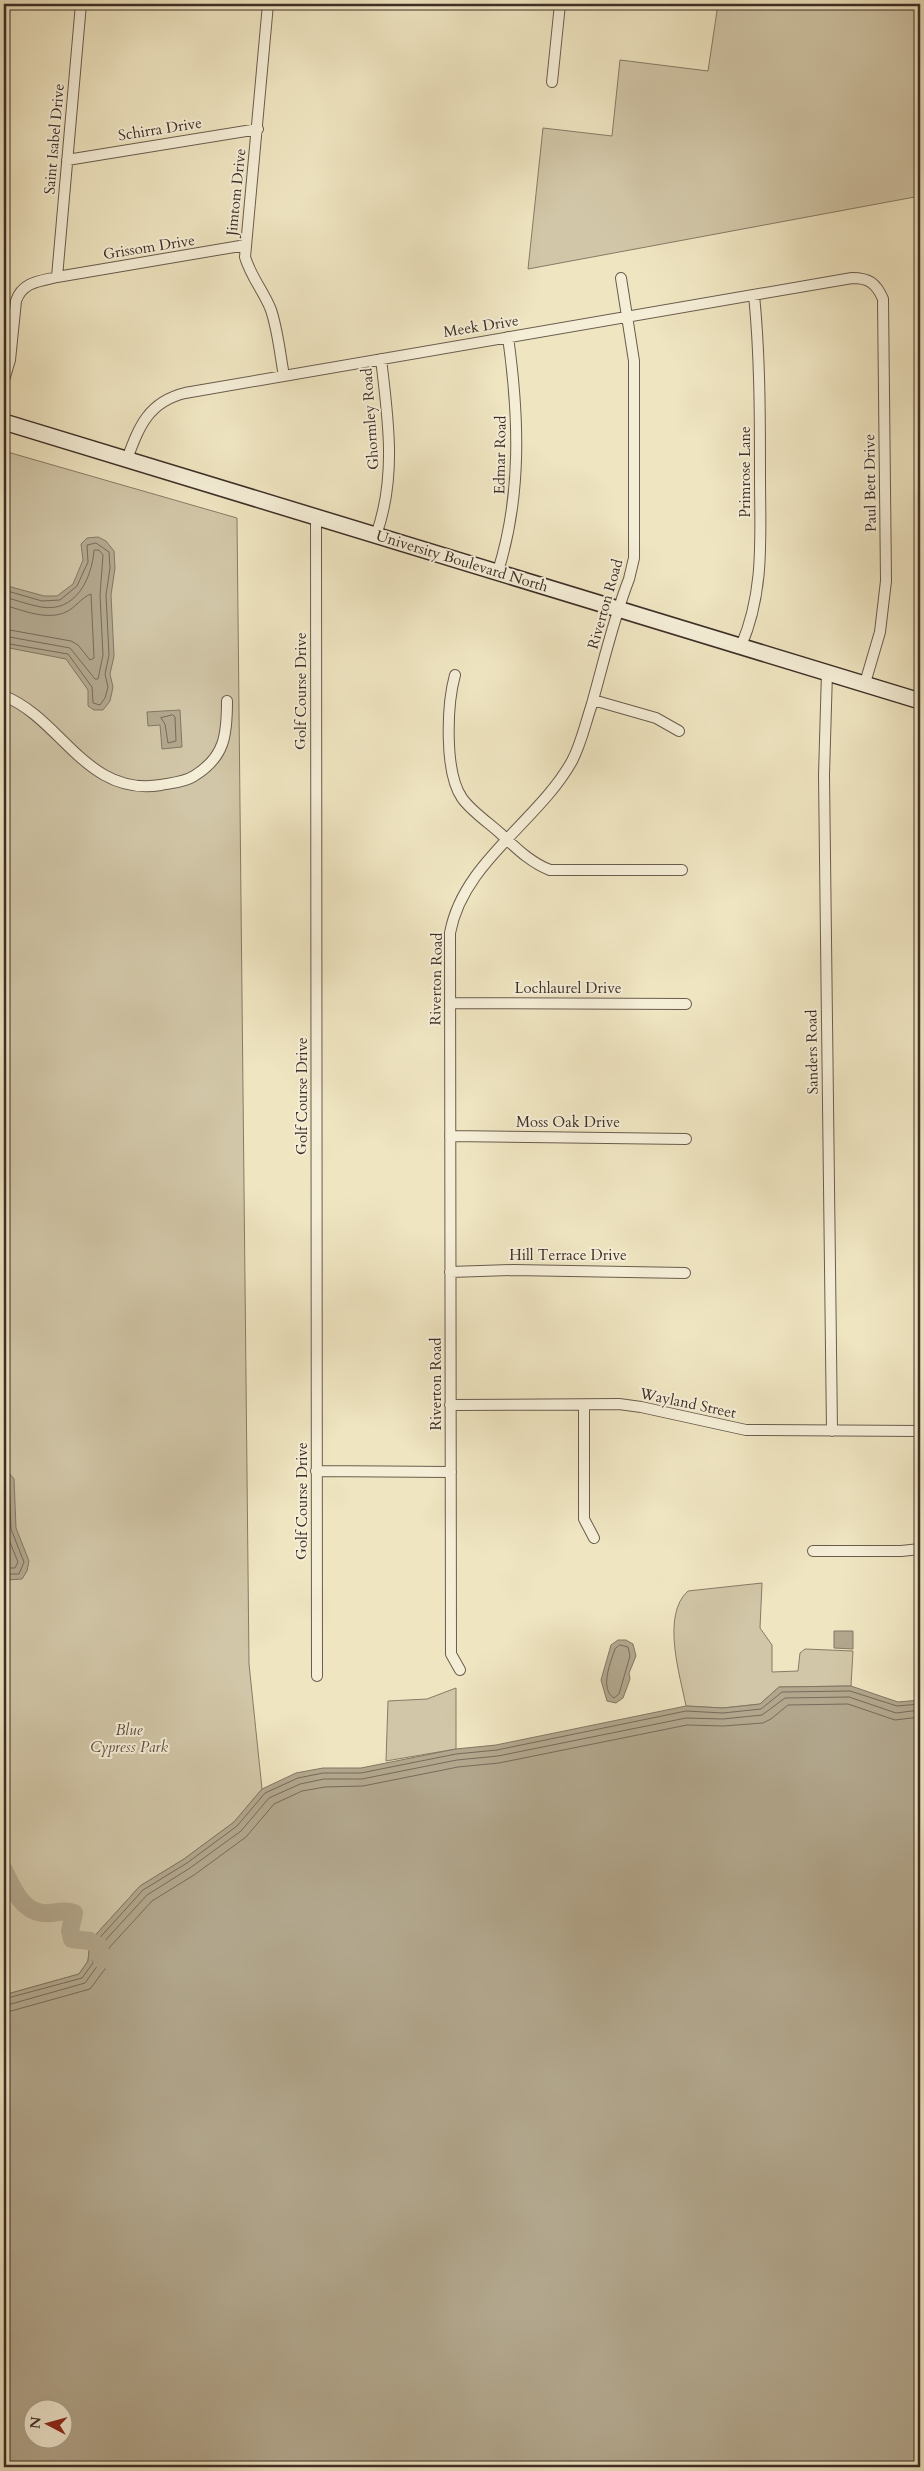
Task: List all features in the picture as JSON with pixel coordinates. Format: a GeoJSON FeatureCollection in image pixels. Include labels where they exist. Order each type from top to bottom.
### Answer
{"type":"FeatureCollection","features":[{"type":"Feature","properties":{"kind":"street","name":"Saint Isabel Drive"},"geometry":{"type":"LineString","coordinates":[[57,277],[82,4]]}},
{"type":"Feature","properties":{"kind":"street","name":"Jimtom Drive"},"geometry":{"type":"LineString","coordinates":[[268,4],[245,257],[248,267],[270,308],[276,328],[284,376]]}},
{"type":"Feature","properties":{"kind":"street"},"geometry":{"type":"LineString","coordinates":[[552,82],[560,4]]}},
{"type":"Feature","properties":{"kind":"street","name":"Schirra Drive"},"geometry":{"type":"LineString","coordinates":[[68,160],[258,129]]}},
{"type":"Feature","properties":{"kind":"street","name":"Grissom Drive"},"geometry":{"type":"LineString","coordinates":[[4,380],[10,360],[18,295],[30,284],[57,277],[246,246]]}},
{"type":"Feature","properties":{"kind":"street","name":"Riverton Road"},"geometry":{"type":"LineString","coordinates":[[460,1670],[451,1654],[449,944],[452,922],[458,905],[480,870],[538,808],[564,774],[582,736],[634,558],[635,383],[633,347],[621,278]]}},
{"type":"Feature","properties":{"kind":"street","name":"Meek Drive"},"geometry":{"type":"LineString","coordinates":[[127,460],[143,422],[168,398],[184,393],[852,278],[865,278],[874,283]]}},
{"type":"Feature","properties":{"kind":"street","name":"Paul Bett Drive"},"geometry":{"type":"LineString","coordinates":[[865,682],[880,632],[886,582],[884,299],[874,283]]}},
{"type":"Feature","properties":{"kind":"street","name":"Primrose Lane"},"geometry":{"type":"LineString","coordinates":[[741,646],[754,606],[761,560],[760,437],[754,295]]}},
{"type":"Feature","properties":{"kind":"street","name":"Edmar Road"},"geometry":{"type":"LineString","coordinates":[[498,572],[509,532],[516,481],[516,414],[508,337]]}},
{"type":"Feature","properties":{"kind":"street","name":"Ghormley Road"},"geometry":{"type":"LineString","coordinates":[[376,535],[383,514],[390,469],[390,445],[381,359]]}},
{"type":"Feature","properties":{"kind":"street","name":"University Boulevard North"},"geometry":{"type":"LineString","coordinates":[[4,422],[865,682],[920,701]]}},
{"type":"Feature","properties":{"kind":"street","name":"Golf Course Drive"},"geometry":{"type":"LineString","coordinates":[[316,517],[316,1471],[318,1676]]}},
{"type":"Feature","properties":{"kind":"street","name":"Sanders Road"},"geometry":{"type":"LineString","coordinates":[[827,672],[824,775],[832,1431]]}},
{"type":"Feature","properties":{"kind":"street"},"geometry":{"type":"LineString","coordinates":[[455,674],[450,704],[450,769],[454,784],[465,802],[508,840],[539,866],[550,870],[682,870]]}},
{"type":"Feature","properties":{"kind":"street"},"geometry":{"type":"LineString","coordinates":[[4,696],[21,705],[38,718],[69,748],[97,771],[118,781],[146,786],[190,779],[216,759],[226,734],[227,701]]}},
{"type":"Feature","properties":{"kind":"street"},"geometry":{"type":"LineString","coordinates":[[593,700],[656,718],[680,731]]}},
{"type":"Feature","properties":{"kind":"street","name":"Lochlaurel Drive"},"geometry":{"type":"LineString","coordinates":[[450,1003],[686,1004]]}},
{"type":"Feature","properties":{"kind":"street","name":"Moss Oak Drive"},"geometry":{"type":"LineString","coordinates":[[450,1136],[686,1139]]}},
{"type":"Feature","properties":{"kind":"street","name":"Hill Terrace Drive"},"geometry":{"type":"LineString","coordinates":[[450,1272],[513,1270],[685,1273]]}},
{"type":"Feature","properties":{"kind":"street","name":"Wayland Street"},"geometry":{"type":"LineString","coordinates":[[450,1404],[619,1404],[746,1430],[920,1431]]}},
{"type":"Feature","properties":{"kind":"street"},"geometry":{"type":"LineString","coordinates":[[584,1405],[584,1519],[594,1538]]}},
{"type":"Feature","properties":{"kind":"street"},"geometry":{"type":"LineString","coordinates":[[316,1471],[451,1472]]}},
{"type":"Feature","properties":{"kind":"street"},"geometry":{"type":"LineString","coordinates":[[813,1551],[901,1551],[920,1549]]}},
{"type":"Feature","properties":{"kind":"green space"},"geometry":{"type":"Polygon","coordinates":[[[718,4],[920,4],[920,196],[528,269],[543,128],[612,136],[620,60],[708,71],[718,4]]]}},
{"type":"Feature","properties":{"kind":"green space","name":"Blue Cypress Park"},"geometry":{"type":"Polygon","coordinates":[[[4,451],[237,518],[249,1664],[262,1789],[234,1822],[184,1859],[140,1886],[90,1941],[88,1961],[79,1974],[4,1995],[4,451]]]}},
{"type":"Feature","properties":{"kind":"green space"},"geometry":{"type":"Polygon","coordinates":[[[762,1583],[760,1628],[772,1645],[772,1672],[798,1671],[800,1653],[805,1649],[853,1651],[851,1686],[779,1687],[760,1704],[723,1708],[686,1706],[677,1662],[674,1630],[675,1615],[680,1602],[688,1591],[762,1583]]]}},
{"type":"Feature","properties":{"kind":"green space"},"geometry":{"type":"Polygon","coordinates":[[[456,1688],[456,1749],[386,1761],[388,1701],[427,1699],[456,1688]]]}},
{"type":"Feature","properties":{"kind":"water"},"geometry":{"type":"Polygon","coordinates":[[[98,537],[106,541],[114,551],[115,568],[111,595],[114,656],[110,674],[113,687],[110,701],[103,710],[94,710],[88,706],[88,690],[66,659],[4,647],[4,585],[44,596],[57,596],[73,584],[83,560],[81,544],[87,538],[98,537]]]}},
{"type":"Feature","properties":{"kind":"water"},"geometry":{"type":"Polygon","coordinates":[[[180,710],[182,747],[162,749],[160,725],[148,726],[147,712],[180,710]]]}},
{"type":"Feature","properties":{"kind":"water"},"geometry":{"type":"Polygon","coordinates":[[[4,1467],[14,1479],[16,1528],[29,1561],[27,1571],[22,1579],[7,1580],[4,1578],[4,1467]]]}},
{"type":"Feature","properties":{"kind":"water"},"geometry":{"type":"Polygon","coordinates":[[[834,1631],[853,1631],[853,1649],[834,1648],[834,1631]]]}},
{"type":"Feature","properties":{"kind":"water"},"geometry":{"type":"Polygon","coordinates":[[[618,1640],[626,1640],[633,1644],[636,1656],[629,1673],[630,1679],[623,1698],[616,1703],[607,1701],[601,1680],[611,1645],[618,1640]]]}},
{"type":"Feature","properties":{"kind":"water"},"geometry":{"type":"Polygon","coordinates":[[[851,1686],[898,1702],[920,1700],[920,2467],[4,2467],[4,1995],[79,1974],[88,1961],[90,1941],[140,1886],[184,1859],[234,1822],[262,1789],[296,1773],[323,1768],[361,1768],[456,1749],[496,1745],[686,1706],[723,1708],[760,1704],[779,1687],[851,1686]]]}},
{"type":"Feature","properties":{"kind":"waterway"},"geometry":{"type":"LineString","coordinates":[[4,1870],[16,1894],[27,1906],[42,1913],[65,1911],[74,1913],[70,1931],[72,1939],[90,1941],[99,1946],[102,1960]]}}]}
